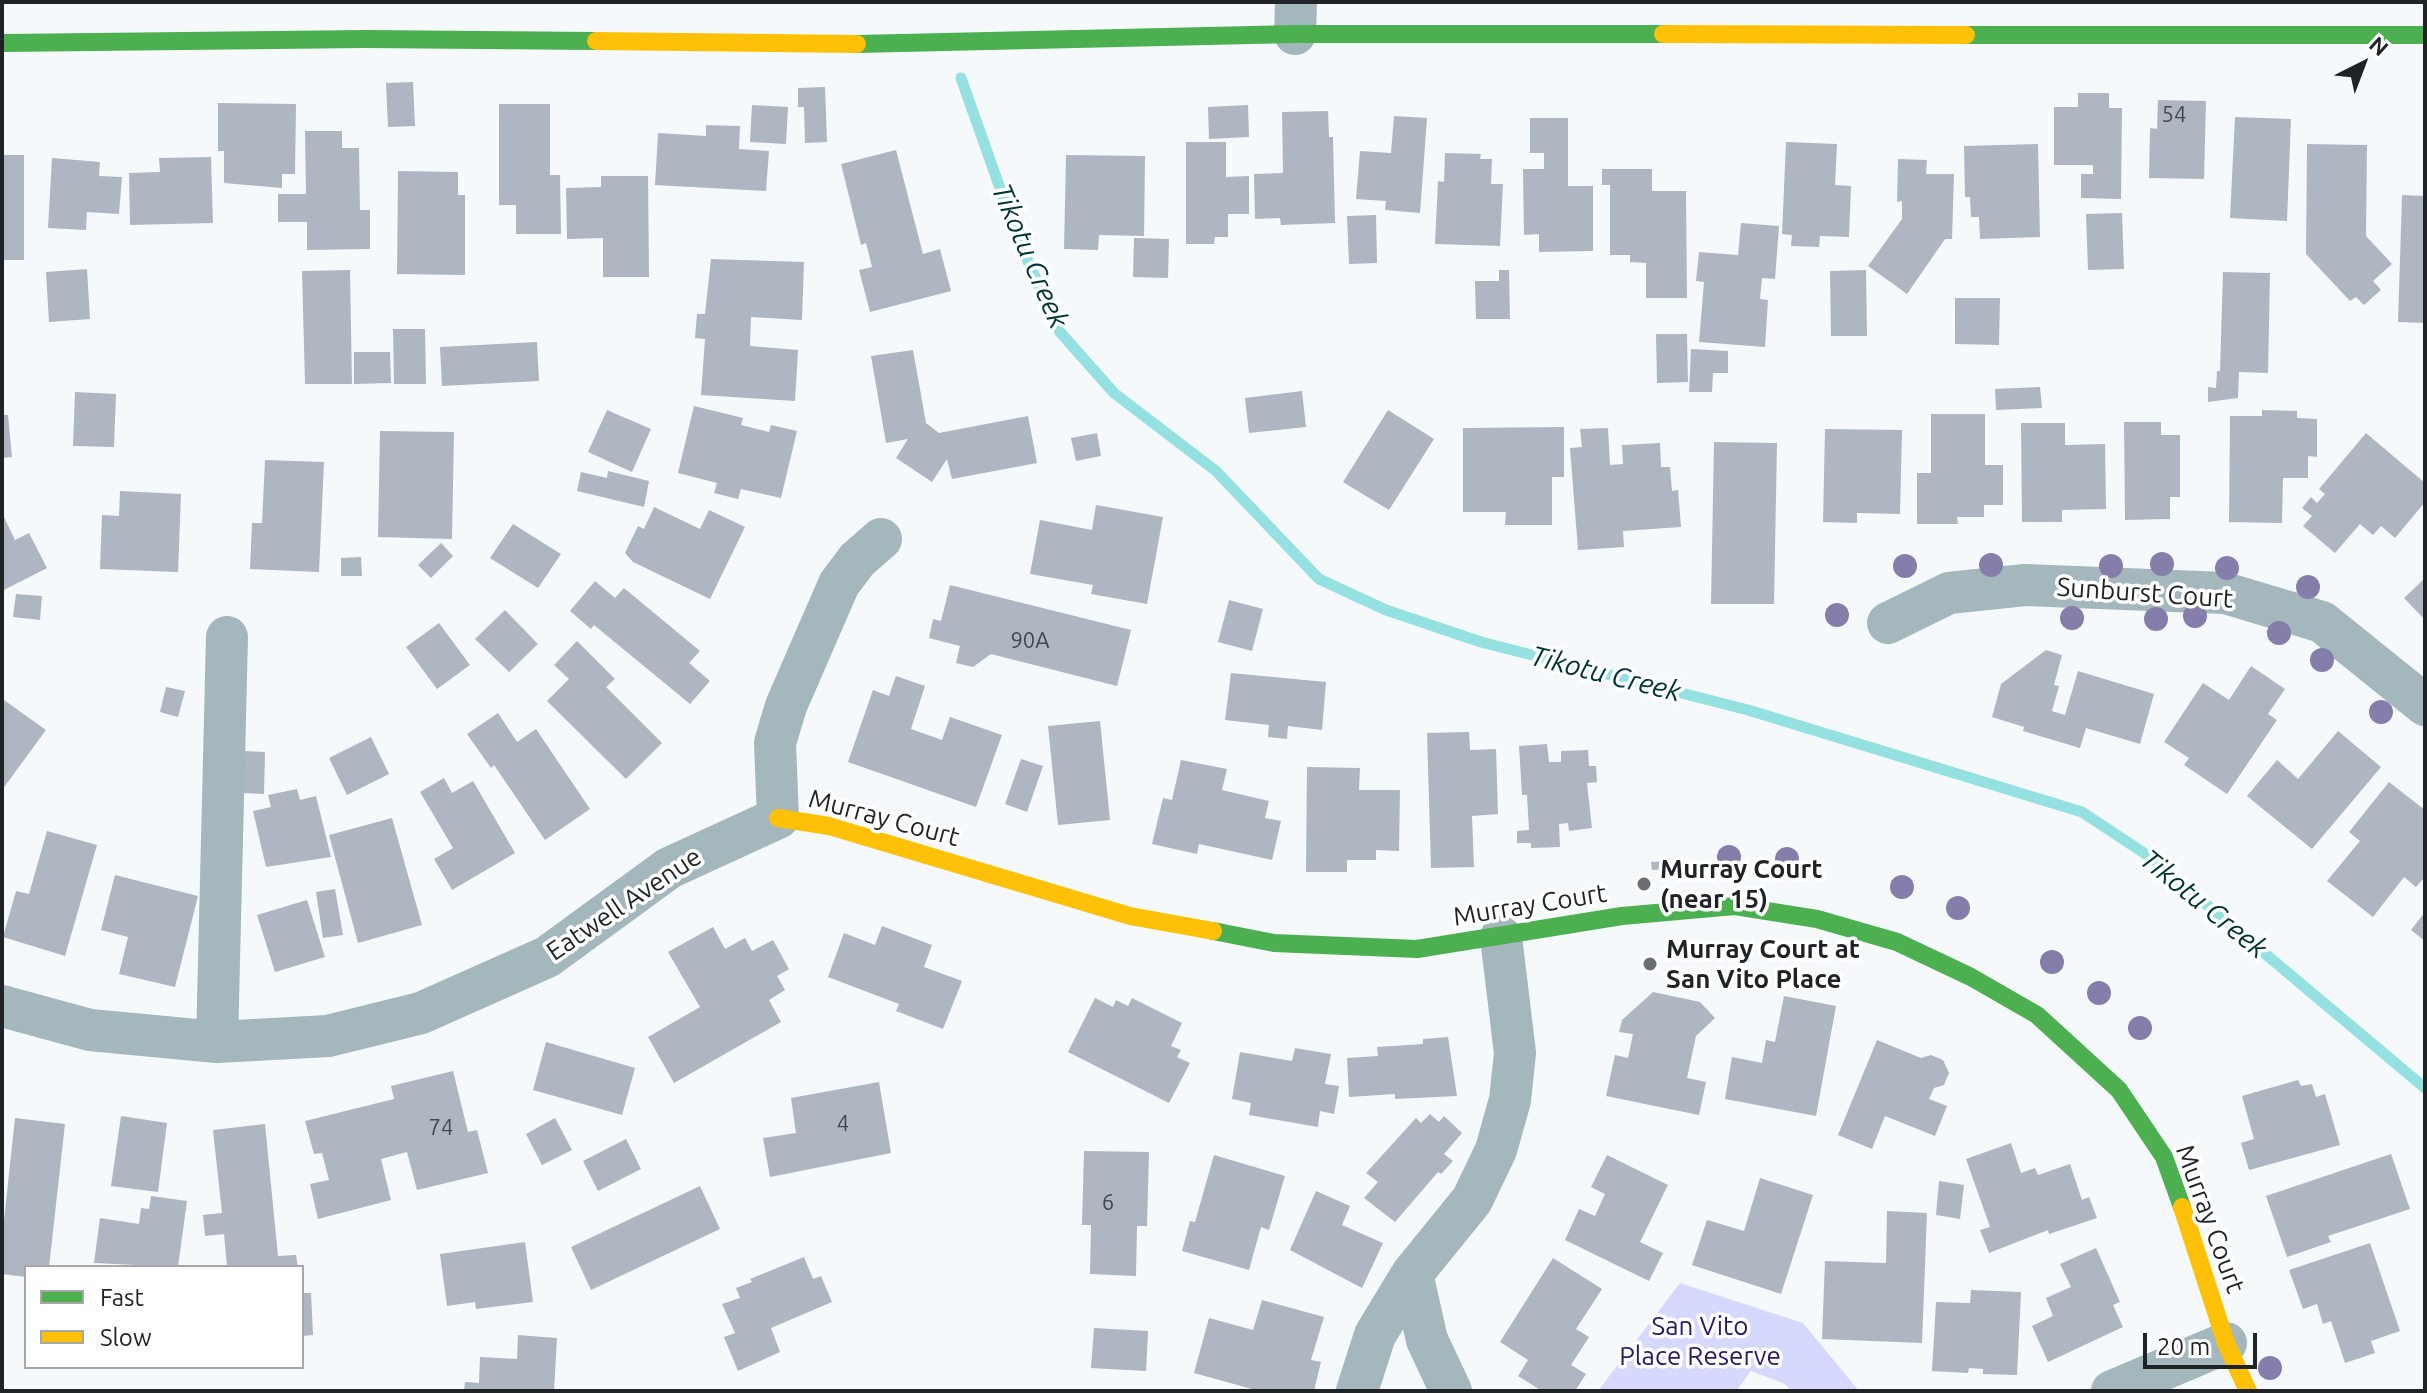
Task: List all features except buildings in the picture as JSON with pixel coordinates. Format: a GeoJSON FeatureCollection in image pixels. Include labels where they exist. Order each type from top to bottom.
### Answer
{"type":"FeatureCollection","features":[{"type":"Feature","properties":{"kind":"street"},"geometry":{"type":"LineString","coordinates":[[2,43],[365,39],[922,45],[1296,18],[2425,35]]}},
{"type":"Feature","properties":{"kind":"street"},"geometry":{"type":"LineString","coordinates":[[778,818],[775,743],[786,706],[839,584],[857,560],[881,539]]}},
{"type":"Feature","properties":{"kind":"street","name":"Sunburst Court"},"geometry":{"type":"LineString","coordinates":[[1888,623],[1949,593],[2025,585],[2225,593],[2322,622],[2425,705]]}},
{"type":"Feature","properties":{"kind":"street"},"geometry":{"type":"LineString","coordinates":[[217,1042],[227,637]]}},
{"type":"Feature","properties":{"kind":"street","name":"Murray Court"},"geometry":{"type":"LineString","coordinates":[[778,818],[829,826],[1130,916],[1274,943],[1417,949],[1622,916],[1735,906],[1817,919],[1897,942],[1971,977],[2037,1015],[2119,1090],[2164,1157],[2226,1343],[2248,1391]]}},
{"type":"Feature","properties":{"kind":"street","name":"Eatwell Avenue"},"geometry":{"type":"LineString","coordinates":[[2,1006],[90,1030],[217,1042],[328,1036],[421,1013],[547,957],[669,868],[778,818]]}},
{"type":"Feature","properties":{"kind":"street"},"geometry":{"type":"LineString","coordinates":[[1357,1391],[1375,1335],[1412,1274],[1472,1200],[1496,1150],[1510,1100],[1515,1053],[1501,937]]}},
{"type":"Feature","properties":{"kind":"street"},"geometry":{"type":"LineString","coordinates":[[1412,1274],[1427,1340],[1451,1391]]}},
{"type":"Feature","properties":{"kind":"street"},"geometry":{"type":"LineString","coordinates":[[2112,1391],[2226,1343]]}},
{"type":"Feature","properties":{"kind":"green space","name":"San Vito Place Reserve"},"geometry":{"type":"Polygon","coordinates":[[[1680,1283],[1803,1323],[1859,1391],[1791,1391],[1785,1384],[1751,1371],[1736,1391],[1598,1391],[1680,1283]]]}},
{"type":"Feature","properties":{"kind":"waterway","name":"Tikotu Creek"},"geometry":{"type":"LineString","coordinates":[[961,78],[1018,239],[1060,332],[1114,393],[1216,471],[1319,579],[1386,610],[1481,642],[1748,710],[2082,812],[2150,857],[2425,1088]]}},
{"type":"Feature","properties":{"kind":"traffic: fast"},"geometry":{"type":"LineString","coordinates":[[857,44],[1295,34],[1663,34]]}},
{"type":"Feature","properties":{"kind":"traffic: fast"},"geometry":{"type":"LineString","coordinates":[[1966,35],[2425,35]]}},
{"type":"Feature","properties":{"kind":"traffic: fast"},"geometry":{"type":"LineString","coordinates":[[2,43],[365,39],[596,41]]}},
{"type":"Feature","properties":{"kind":"traffic: fast"},"geometry":{"type":"LineString","coordinates":[[1213,931],[1274,943],[1417,949],[1622,916],[1735,906],[1817,919],[1897,942],[1971,977],[2037,1015],[2119,1090],[2164,1157],[2182,1207]]}},
{"type":"Feature","properties":{"kind":"traffic: slow"},"geometry":{"type":"LineString","coordinates":[[1663,34],[1966,35]]}},
{"type":"Feature","properties":{"kind":"traffic: slow"},"geometry":{"type":"LineString","coordinates":[[596,41],[857,44]]}},
{"type":"Feature","properties":{"kind":"traffic: slow"},"geometry":{"type":"LineString","coordinates":[[778,818],[829,826],[1130,916],[1213,931]]}},
{"type":"Feature","properties":{"kind":"traffic: slow"},"geometry":{"type":"LineString","coordinates":[[2182,1207],[2226,1343],[2248,1391]]}},
{"type":"Feature","properties":{"kind":"place","name":"Murray Court (near 15)"},"geometry":{"type":"Point","coordinates":[1644,884]}},
{"type":"Feature","properties":{"kind":"place","name":"Murray Court at San Vito Place"},"geometry":{"type":"Point","coordinates":[1650,964]}}]}
